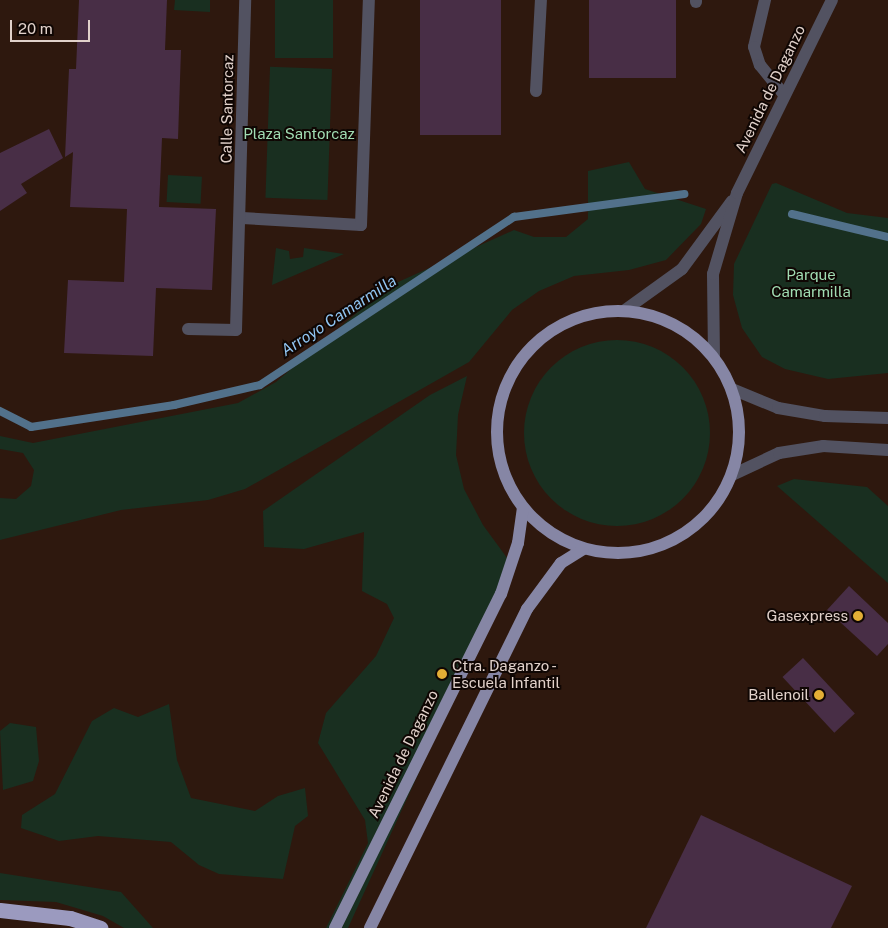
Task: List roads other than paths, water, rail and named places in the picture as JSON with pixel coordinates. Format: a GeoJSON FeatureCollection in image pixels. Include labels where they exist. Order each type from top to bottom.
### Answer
{"type":"FeatureCollection","features":[{"type":"Feature","properties":{"kind":"highway"},"geometry":{"type":"LineString","coordinates":[[0,910],[70,918],[100,928]]}},
{"type":"Feature","properties":{"kind":"main road"},"geometry":{"type":"LineString","coordinates":[[625,310],[659,317],[689,333],[714,357],[732,388],[739,437],[732,475],[714,507],[688,532],[655,548],[619,554],[583,549],[547,530],[523,508],[502,465],[497,434],[502,394],[521,359],[549,331],[585,314],[625,310]]}},
{"type":"Feature","properties":{"kind":"main road","name":"Avenida de Daganzo"},"geometry":{"type":"LineString","coordinates":[[335,928],[501,594],[518,543],[523,508]]}},
{"type":"Feature","properties":{"kind":"main road"},"geometry":{"type":"LineString","coordinates":[[370,928],[527,609],[561,563],[583,549]]}},
{"type":"Feature","properties":{"kind":"street","name":"Calle Santorcaz"},"geometry":{"type":"LineString","coordinates":[[188,329],[236,330],[242,218],[246,0]]}},
{"type":"Feature","properties":{"kind":"street"},"geometry":{"type":"LineString","coordinates":[[242,218],[361,225],[369,0]]}},
{"type":"Feature","properties":{"kind":"street"},"geometry":{"type":"LineString","coordinates":[[536,91],[541,0]]}},
{"type":"Feature","properties":{"kind":"street"},"geometry":{"type":"LineString","coordinates":[[765,0],[754,47],[760,65],[784,96]]}},
{"type":"Feature","properties":{"kind":"street","name":"Avenida de Daganzo"},"geometry":{"type":"LineString","coordinates":[[714,357],[713,274],[738,193],[832,0]]}},
{"type":"Feature","properties":{"kind":"street","name":"Avenida de Daganzo"},"geometry":{"type":"LineString","coordinates":[[625,310],[682,270],[738,193]]}},
{"type":"Feature","properties":{"kind":"street"},"geometry":{"type":"LineString","coordinates":[[732,388],[778,408],[825,416],[888,418]]}},
{"type":"Feature","properties":{"kind":"street"},"geometry":{"type":"LineString","coordinates":[[732,475],[778,453],[823,446],[888,450]]}},
{"type":"Feature","properties":{"kind":"waterway","name":"Arroyo Camarmilla"},"geometry":{"type":"LineString","coordinates":[[0,411],[31,427],[174,405],[260,385],[514,217],[684,194]]}},
{"type":"Feature","properties":{"kind":"waterway","name":"Arroyo Camarmilla"},"geometry":{"type":"LineString","coordinates":[[792,214],[888,237]]}},
{"type":"Feature","properties":{"kind":"place","name":"Gasexpress"},"geometry":{"type":"Point","coordinates":[858,616]}},
{"type":"Feature","properties":{"kind":"place","name":"Ctra. Daganzo - Escuela Infantil"},"geometry":{"type":"Point","coordinates":[442,674]}},
{"type":"Feature","properties":{"kind":"place","name":"Ballenoil"},"geometry":{"type":"Point","coordinates":[819,695]}},
{"type":"Feature","properties":{"kind":"park label","name":"Plaza Santorcaz"},"geometry":{"type":"Point","coordinates":[299,134]}},
{"type":"Feature","properties":{"kind":"park label","name":"Parque Camarmilla"},"geometry":{"type":"Point","coordinates":[811,282]}}]}
